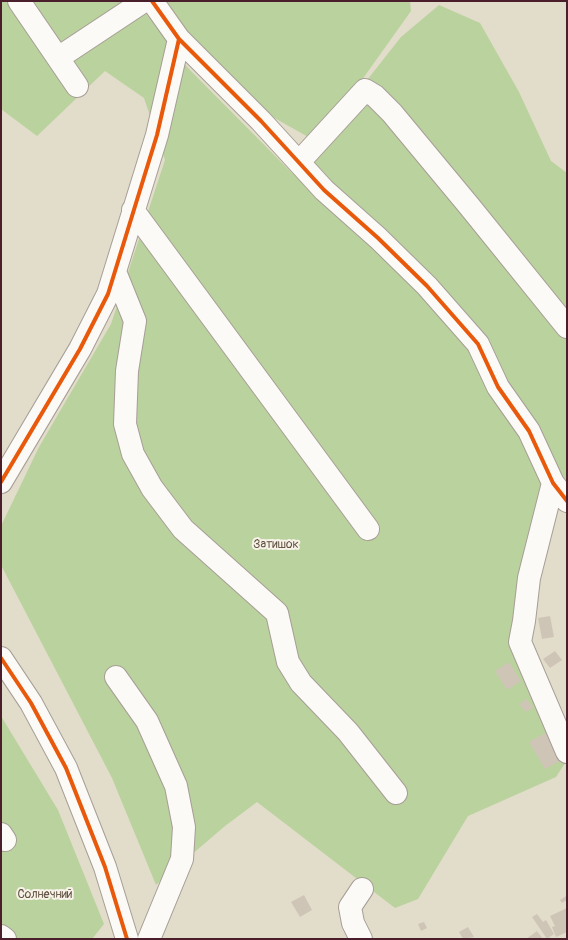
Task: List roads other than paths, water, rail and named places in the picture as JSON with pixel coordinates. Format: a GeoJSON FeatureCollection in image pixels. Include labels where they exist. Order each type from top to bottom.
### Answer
{"type":"FeatureCollection","features":[{"type":"Feature","properties":{"kind":"street"},"geometry":{"type":"LineString","coordinates":[[19,1],[76,86]]}},
{"type":"Feature","properties":{"kind":"street"},"geometry":{"type":"LineString","coordinates":[[58,58],[144,1]]}},
{"type":"Feature","properties":{"kind":"street"},"geometry":{"type":"LineString","coordinates":[[152,1],[178,39],[261,121],[324,190],[378,238],[426,286],[478,344],[498,387],[529,431],[553,482],[567,501]]}},
{"type":"Feature","properties":{"kind":"street"},"geometry":{"type":"LineString","coordinates":[[1,482],[80,349],[108,294],[116,274],[133,210],[157,135],[178,39]]}},
{"type":"Feature","properties":{"kind":"street"},"geometry":{"type":"LineString","coordinates":[[299,162],[365,90],[375,96],[392,113],[567,327]]}},
{"type":"Feature","properties":{"kind":"street"},"geometry":{"type":"LineString","coordinates":[[133,210],[368,529]]}},
{"type":"Feature","properties":{"kind":"street"},"geometry":{"type":"LineString","coordinates":[[116,274],[135,321],[127,371],[125,424],[133,454],[152,488],[182,529],[277,613],[288,662],[301,683],[348,732],[396,793]]}},
{"type":"Feature","properties":{"kind":"street"},"geometry":{"type":"LineString","coordinates":[[553,482],[528,578],[524,621],[520,642],[567,752]]}},
{"type":"Feature","properties":{"kind":"street"},"geometry":{"type":"LineString","coordinates":[[1,658],[31,703],[66,768],[105,867],[124,938]]}},
{"type":"Feature","properties":{"kind":"street"},"geometry":{"type":"LineString","coordinates":[[116,677],[147,721],[176,786],[184,827],[182,859],[149,939]]}},
{"type":"Feature","properties":{"kind":"street"},"geometry":{"type":"LineString","coordinates":[[361,939],[353,924],[350,906],[362,889]]}},
{"type":"Feature","properties":{"kind":"street"},"geometry":{"type":"LineString","coordinates":[[1,936],[5,939]]}},
{"type":"Feature","properties":{"kind":"park label","name":"Затишок"},"geometry":{"type":"Point","coordinates":[276,545]}},
{"type":"Feature","properties":{"kind":"park label","name":"Солнечний"},"geometry":{"type":"Point","coordinates":[45,895]}}]}
